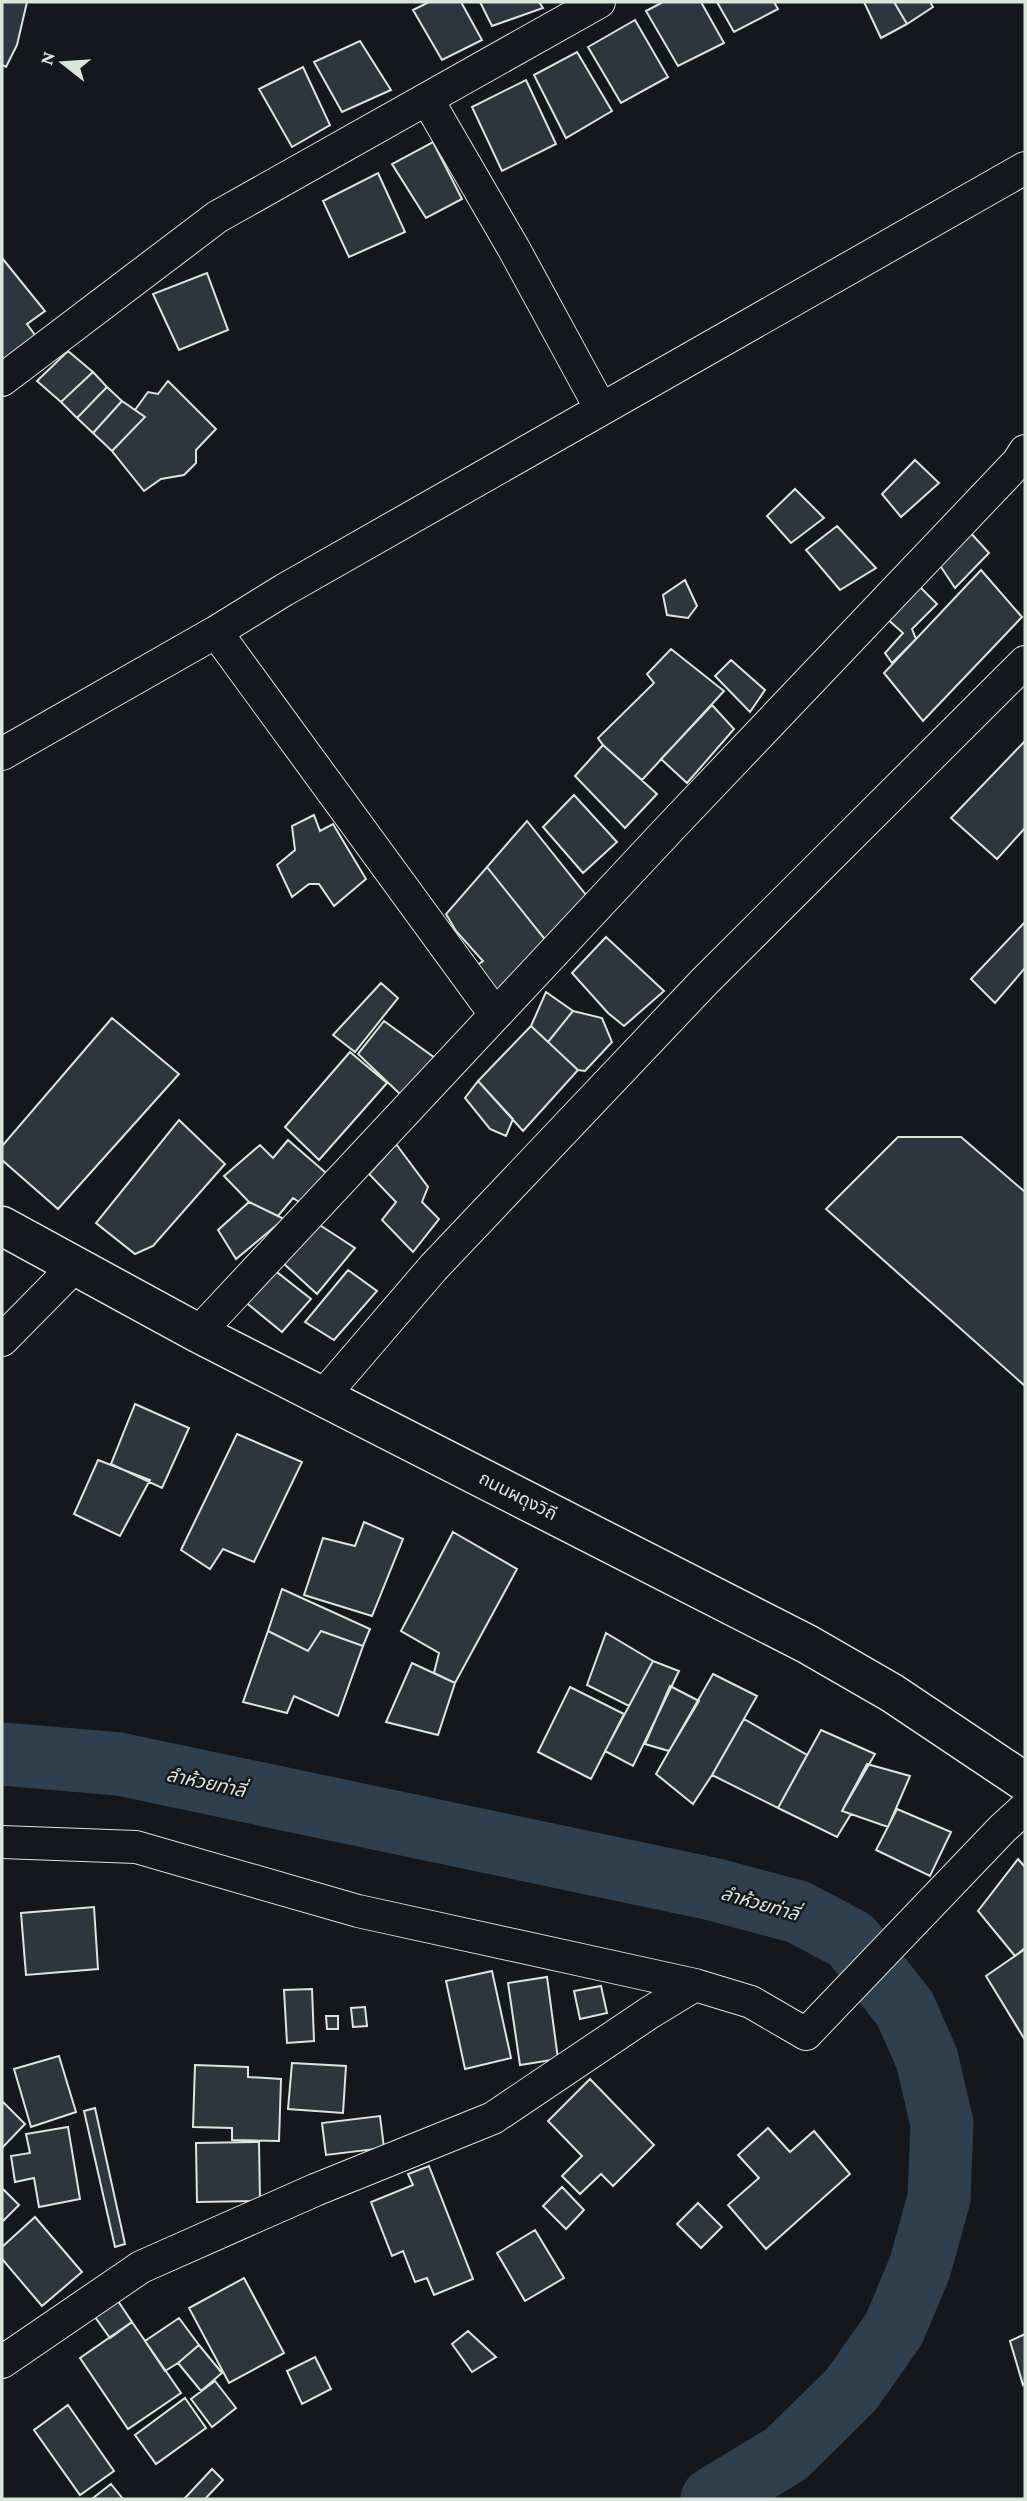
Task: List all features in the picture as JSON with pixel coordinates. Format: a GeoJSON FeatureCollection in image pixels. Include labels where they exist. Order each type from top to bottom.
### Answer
{"type":"FeatureCollection","features":[{"type":"Feature","properties":{"kind":"main road","name":"ถนนผดุงวิถี"},"geometry":{"type":"LineString","coordinates":[[2,1226],[198,1333],[807,1644],[892,1693],[1025,1782]]}},
{"type":"Feature","properties":{"kind":"street"},"geometry":{"type":"LineString","coordinates":[[2,380],[216,218],[599,2]]}},
{"type":"Feature","properties":{"kind":"street"},"geometry":{"type":"LineString","coordinates":[[427,99],[514,249],[601,409]]}},
{"type":"Feature","properties":{"kind":"street"},"geometry":{"type":"LineString","coordinates":[[2,754],[601,409],[1025,170]]}},
{"type":"Feature","properties":{"kind":"street"},"geometry":{"type":"LineString","coordinates":[[198,1333],[495,1014],[1018,463],[1025,451]]}},
{"type":"Feature","properties":{"kind":"street"},"geometry":{"type":"LineString","coordinates":[[216,632],[495,1014]]}},
{"type":"Feature","properties":{"kind":"street"},"geometry":{"type":"LineString","coordinates":[[324,1395],[433,1268],[705,981],[1025,662]]}},
{"type":"Feature","properties":{"kind":"street"},"geometry":{"type":"LineString","coordinates":[[2,1340],[74,1267]]}},
{"type":"Feature","properties":{"kind":"street"},"geometry":{"type":"LineString","coordinates":[[2,1842],[136,1847],[359,1911],[695,1985],[751,2002],[806,2034],[1014,1818]]}},
{"type":"Feature","properties":{"kind":"street"},"geometry":{"type":"LineString","coordinates":[[2,2362],[141,2267],[316,2190],[493,2118],[695,1985]]}},
{"type":"Feature","properties":{"kind":"building"},"geometry":{"type":"Polygon","coordinates":[[[2,2],[27,2],[17,45],[6,67],[2,65],[2,2]]]}},
{"type":"Feature","properties":{"kind":"building"},"geometry":{"type":"Polygon","coordinates":[[[429,2],[461,2],[482,40],[442,60],[413,10],[429,2]]]}},
{"type":"Feature","properties":{"kind":"building"},"geometry":{"type":"Polygon","coordinates":[[[480,2],[539,2],[543,8],[492,26],[480,2]]]}},
{"type":"Feature","properties":{"kind":"building"},"geometry":{"type":"Polygon","coordinates":[[[663,2],[701,2],[724,43],[678,66],[646,11],[663,2]]]}},
{"type":"Feature","properties":{"kind":"building"},"geometry":{"type":"Polygon","coordinates":[[[717,2],[774,2],[778,9],[734,32],[717,2]]]}},
{"type":"Feature","properties":{"kind":"building"},"geometry":{"type":"Polygon","coordinates":[[[864,2],[894,2],[907,24],[881,38],[864,2]]]}},
{"type":"Feature","properties":{"kind":"building"},"geometry":{"type":"Polygon","coordinates":[[[894,2],[930,2],[933,7],[907,24],[894,2]]]}},
{"type":"Feature","properties":{"kind":"building"},"geometry":{"type":"Polygon","coordinates":[[[635,20],[668,77],[621,103],[588,47],[635,20]]]}},
{"type":"Feature","properties":{"kind":"building"},"geometry":{"type":"Polygon","coordinates":[[[360,41],[391,90],[342,112],[314,62],[360,41]]]}},
{"type":"Feature","properties":{"kind":"building"},"geometry":{"type":"Polygon","coordinates":[[[577,52],[612,111],[566,138],[534,75],[577,52]]]}},
{"type":"Feature","properties":{"kind":"building"},"geometry":{"type":"Polygon","coordinates":[[[303,67],[330,125],[292,147],[259,89],[303,67]]]}},
{"type":"Feature","properties":{"kind":"building"},"geometry":{"type":"Polygon","coordinates":[[[526,80],[556,144],[502,171],[472,107],[526,80]]]}},
{"type":"Feature","properties":{"kind":"building"},"geometry":{"type":"Polygon","coordinates":[[[433,142],[462,199],[426,218],[392,164],[433,142]]]}},
{"type":"Feature","properties":{"kind":"building"},"geometry":{"type":"Polygon","coordinates":[[[378,173],[405,232],[349,257],[323,201],[378,173]]]}},
{"type":"Feature","properties":{"kind":"building"},"geometry":{"type":"Polygon","coordinates":[[[2,258],[45,311],[27,324],[40,342],[8,365],[2,358],[2,258]]]}},
{"type":"Feature","properties":{"kind":"building"},"geometry":{"type":"Polygon","coordinates":[[[207,273],[228,330],[179,350],[153,294],[207,273]]]}},
{"type":"Feature","properties":{"kind":"building"},"geometry":{"type":"Polygon","coordinates":[[[68,351],[93,372],[61,402],[37,381],[68,351]]]}},
{"type":"Feature","properties":{"kind":"building"},"geometry":{"type":"Polygon","coordinates":[[[93,372],[107,387],[77,418],[61,402],[93,372]]]}},
{"type":"Feature","properties":{"kind":"building"},"geometry":{"type":"Polygon","coordinates":[[[168,381],[216,429],[196,450],[196,463],[184,475],[161,479],[144,491],[112,451],[145,417],[135,410],[148,392],[158,394],[168,381]]]}},
{"type":"Feature","properties":{"kind":"building"},"geometry":{"type":"Polygon","coordinates":[[[107,387],[122,401],[93,433],[77,418],[107,387]]]}},
{"type":"Feature","properties":{"kind":"building"},"geometry":{"type":"Polygon","coordinates":[[[122,401],[145,417],[112,451],[93,433],[122,401]]]}},
{"type":"Feature","properties":{"kind":"building"},"geometry":{"type":"Polygon","coordinates":[[[915,460],[939,483],[901,517],[882,494],[915,460]]]}},
{"type":"Feature","properties":{"kind":"building"},"geometry":{"type":"Polygon","coordinates":[[[795,489],[824,518],[791,543],[767,516],[795,489]]]}},
{"type":"Feature","properties":{"kind":"building"},"geometry":{"type":"Polygon","coordinates":[[[837,526],[876,568],[840,590],[806,550],[837,526]]]}},
{"type":"Feature","properties":{"kind":"building"},"geometry":{"type":"Polygon","coordinates":[[[968,530],[989,553],[955,588],[937,561],[968,530]]]}},
{"type":"Feature","properties":{"kind":"building"},"geometry":{"type":"Polygon","coordinates":[[[981,570],[1022,617],[923,721],[884,673],[981,570]]]}},
{"type":"Feature","properties":{"kind":"building"},"geometry":{"type":"Polygon","coordinates":[[[685,580],[697,606],[688,618],[667,615],[663,595],[685,580]]]}},
{"type":"Feature","properties":{"kind":"building"},"geometry":{"type":"Polygon","coordinates":[[[918,585],[937,604],[912,629],[916,639],[892,663],[885,653],[903,633],[885,617],[918,585]]]}},
{"type":"Feature","properties":{"kind":"building"},"geometry":{"type":"Polygon","coordinates":[[[671,649],[724,691],[642,780],[598,738],[654,683],[647,674],[671,649]]]}},
{"type":"Feature","properties":{"kind":"building"},"geometry":{"type":"Polygon","coordinates":[[[731,660],[765,690],[750,712],[715,676],[731,660]]]}},
{"type":"Feature","properties":{"kind":"building"},"geometry":{"type":"Polygon","coordinates":[[[712,705],[734,729],[687,783],[661,759],[712,705]]]}},
{"type":"Feature","properties":{"kind":"building"},"geometry":{"type":"Polygon","coordinates":[[[1025,741],[1025,828],[997,859],[951,818],[1025,741]]]}},
{"type":"Feature","properties":{"kind":"building"},"geometry":{"type":"Polygon","coordinates":[[[603,745],[657,794],[625,828],[575,776],[603,745]]]}},
{"type":"Feature","properties":{"kind":"building"},"geometry":{"type":"Polygon","coordinates":[[[574,795],[617,842],[583,873],[543,827],[574,795]]]}},
{"type":"Feature","properties":{"kind":"building"},"geometry":{"type":"Polygon","coordinates":[[[314,815],[320,831],[333,824],[366,879],[334,906],[319,884],[309,884],[292,897],[277,865],[295,850],[292,826],[314,815]]]}},
{"type":"Feature","properties":{"kind":"building"},"geometry":{"type":"Polygon","coordinates":[[[527,821],[590,900],[547,942],[487,867],[527,821]]]}},
{"type":"Feature","properties":{"kind":"building"},"geometry":{"type":"Polygon","coordinates":[[[487,867],[547,942],[496,995],[476,966],[483,961],[456,931],[446,914],[487,867]]]}},
{"type":"Feature","properties":{"kind":"building"},"geometry":{"type":"Polygon","coordinates":[[[1025,922],[1025,968],[995,1003],[971,979],[1025,922]]]}},
{"type":"Feature","properties":{"kind":"building"},"geometry":{"type":"Polygon","coordinates":[[[606,937],[664,991],[624,1026],[608,1013],[572,973],[606,937]]]}},
{"type":"Feature","properties":{"kind":"building"},"geometry":{"type":"Polygon","coordinates":[[[381,983],[398,998],[355,1052],[333,1035],[381,983]]]}},
{"type":"Feature","properties":{"kind":"building"},"geometry":{"type":"Polygon","coordinates":[[[546,992],[573,1011],[548,1042],[531,1026],[546,992]]]}},
{"type":"Feature","properties":{"kind":"building"},"geometry":{"type":"Polygon","coordinates":[[[573,1011],[602,1018],[612,1042],[585,1071],[578,1070],[548,1042],[573,1011]]]}},
{"type":"Feature","properties":{"kind":"building"},"geometry":{"type":"Polygon","coordinates":[[[112,1018],[179,1074],[58,1209],[2,1160],[2,1146],[112,1018]]]}},
{"type":"Feature","properties":{"kind":"building"},"geometry":{"type":"Polygon","coordinates":[[[384,1021],[435,1058],[401,1095],[358,1054],[384,1021]]]}},
{"type":"Feature","properties":{"kind":"building"},"geometry":{"type":"Polygon","coordinates":[[[531,1026],[578,1070],[523,1131],[478,1081],[531,1026]]]}},
{"type":"Feature","properties":{"kind":"building"},"geometry":{"type":"Polygon","coordinates":[[[350,1052],[387,1083],[319,1160],[285,1127],[350,1052]]]}},
{"type":"Feature","properties":{"kind":"building"},"geometry":{"type":"Polygon","coordinates":[[[478,1081],[513,1119],[506,1136],[490,1129],[465,1098],[478,1081]]]}},
{"type":"Feature","properties":{"kind":"building"},"geometry":{"type":"Polygon","coordinates":[[[179,1120],[225,1164],[153,1246],[135,1254],[96,1223],[179,1120]]]}},
{"type":"Feature","properties":{"kind":"building"},"geometry":{"type":"Polygon","coordinates":[[[898,1137],[961,1137],[1025,1192],[1025,1386],[826,1209],[898,1137]]]}},
{"type":"Feature","properties":{"kind":"building"},"geometry":{"type":"Polygon","coordinates":[[[288,1140],[333,1179],[304,1205],[293,1198],[278,1216],[249,1202],[224,1176],[260,1145],[273,1158],[288,1140]]]}},
{"type":"Feature","properties":{"kind":"building"},"geometry":{"type":"Polygon","coordinates":[[[396,1144],[428,1187],[422,1202],[439,1219],[413,1252],[382,1220],[396,1202],[369,1174],[396,1144]]]}},
{"type":"Feature","properties":{"kind":"building"},"geometry":{"type":"Polygon","coordinates":[[[249,1202],[284,1219],[236,1259],[218,1230],[249,1202]]]}},
{"type":"Feature","properties":{"kind":"building"},"geometry":{"type":"Polygon","coordinates":[[[315,1222],[355,1248],[317,1294],[283,1263],[315,1222]]]}},
{"type":"Feature","properties":{"kind":"building"},"geometry":{"type":"Polygon","coordinates":[[[273,1269],[311,1299],[282,1332],[244,1301],[273,1269]]]}},
{"type":"Feature","properties":{"kind":"building"},"geometry":{"type":"Polygon","coordinates":[[[348,1270],[377,1291],[334,1340],[305,1322],[348,1270]]]}},
{"type":"Feature","properties":{"kind":"building"},"geometry":{"type":"Polygon","coordinates":[[[135,1404],[189,1428],[162,1488],[111,1464],[135,1404]]]}},
{"type":"Feature","properties":{"kind":"building"},"geometry":{"type":"Polygon","coordinates":[[[237,1434],[302,1462],[254,1562],[223,1549],[210,1569],[181,1550],[237,1434]]]}},
{"type":"Feature","properties":{"kind":"building"},"geometry":{"type":"Polygon","coordinates":[[[98,1460],[150,1480],[120,1536],[74,1514],[98,1460]]]}},
{"type":"Feature","properties":{"kind":"building"},"geometry":{"type":"Polygon","coordinates":[[[364,1522],[403,1539],[372,1616],[304,1595],[323,1538],[355,1546],[364,1522]]]}},
{"type":"Feature","properties":{"kind":"building"},"geometry":{"type":"Polygon","coordinates":[[[453,1532],[517,1569],[455,1683],[434,1673],[439,1653],[401,1631],[453,1532]]]}},
{"type":"Feature","properties":{"kind":"building"},"geometry":{"type":"Polygon","coordinates":[[[282,1589],[370,1629],[363,1646],[321,1631],[308,1651],[268,1631],[282,1589]]]}},
{"type":"Feature","properties":{"kind":"building"},"geometry":{"type":"Polygon","coordinates":[[[268,1631],[308,1651],[321,1631],[363,1646],[338,1716],[294,1696],[287,1713],[243,1702],[268,1631]]]}},
{"type":"Feature","properties":{"kind":"building"},"geometry":{"type":"Polygon","coordinates":[[[606,1633],[653,1661],[629,1706],[587,1685],[606,1633]]]}},
{"type":"Feature","properties":{"kind":"building"},"geometry":{"type":"Polygon","coordinates":[[[653,1661],[679,1671],[633,1766],[605,1751],[653,1661]]]}},
{"type":"Feature","properties":{"kind":"building"},"geometry":{"type":"Polygon","coordinates":[[[412,1663],[455,1683],[438,1735],[386,1722],[412,1663]]]}},
{"type":"Feature","properties":{"kind":"building"},"geometry":{"type":"Polygon","coordinates":[[[713,1674],[757,1696],[693,1804],[656,1774],[713,1674]]]}},
{"type":"Feature","properties":{"kind":"building"},"geometry":{"type":"Polygon","coordinates":[[[670,1686],[699,1701],[669,1751],[645,1744],[670,1686]]]}},
{"type":"Feature","properties":{"kind":"building"},"geometry":{"type":"Polygon","coordinates":[[[570,1687],[624,1714],[591,1779],[538,1752],[570,1687]]]}},
{"type":"Feature","properties":{"kind":"building"},"geometry":{"type":"Polygon","coordinates":[[[744,1719],[807,1755],[778,1808],[712,1775],[744,1719]]]}},
{"type":"Feature","properties":{"kind":"building"},"geometry":{"type":"Polygon","coordinates":[[[821,1730],[875,1754],[842,1811],[851,1814],[837,1837],[778,1808],[821,1730]]]}},
{"type":"Feature","properties":{"kind":"building"},"geometry":{"type":"Polygon","coordinates":[[[867,1764],[910,1776],[888,1827],[842,1811],[867,1764]]]}},
{"type":"Feature","properties":{"kind":"building"},"geometry":{"type":"Polygon","coordinates":[[[897,1809],[951,1832],[930,1876],[876,1850],[897,1809]]]}},
{"type":"Feature","properties":{"kind":"building"},"geometry":{"type":"Polygon","coordinates":[[[1018,1859],[1025,1867],[1025,1948],[1015,1956],[978,1911],[1018,1859]]]}},
{"type":"Feature","properties":{"kind":"building"},"geometry":{"type":"Polygon","coordinates":[[[94,1907],[98,1969],[26,1975],[21,1913],[94,1907]]]}},
{"type":"Feature","properties":{"kind":"building"},"geometry":{"type":"Polygon","coordinates":[[[1025,1949],[1025,2040],[986,1976],[1025,1949]]]}},
{"type":"Feature","properties":{"kind":"building"},"geometry":{"type":"Polygon","coordinates":[[[492,1971],[511,2058],[465,2069],[446,1981],[492,1971]]]}},
{"type":"Feature","properties":{"kind":"building"},"geometry":{"type":"Polygon","coordinates":[[[547,1977],[558,2059],[520,2065],[508,1983],[547,1977]]]}},
{"type":"Feature","properties":{"kind":"building"},"geometry":{"type":"Polygon","coordinates":[[[601,1986],[607,2013],[580,2019],[574,1991],[601,1986]]]}},
{"type":"Feature","properties":{"kind":"building"},"geometry":{"type":"Polygon","coordinates":[[[312,1989],[314,2041],[287,2043],[284,1990],[312,1989]]]}},
{"type":"Feature","properties":{"kind":"building"},"geometry":{"type":"Polygon","coordinates":[[[365,2007],[367,2026],[353,2027],[351,2008],[365,2007]]]}},
{"type":"Feature","properties":{"kind":"building"},"geometry":{"type":"Polygon","coordinates":[[[326,2016],[338,2016],[338,2029],[327,2029],[326,2016]]]}},
{"type":"Feature","properties":{"kind":"building"},"geometry":{"type":"Polygon","coordinates":[[[59,2056],[76,2112],[31,2127],[14,2069],[59,2056]]]}},
{"type":"Feature","properties":{"kind":"building"},"geometry":{"type":"Polygon","coordinates":[[[292,2063],[346,2066],[343,2113],[288,2109],[292,2063]]]}},
{"type":"Feature","properties":{"kind":"building"},"geometry":{"type":"Polygon","coordinates":[[[195,2065],[248,2067],[248,2077],[281,2079],[279,2141],[232,2140],[232,2128],[193,2127],[195,2065]]]}},
{"type":"Feature","properties":{"kind":"building"},"geometry":{"type":"Polygon","coordinates":[[[590,2079],[654,2145],[613,2186],[601,2174],[580,2194],[562,2176],[582,2156],[548,2121],[590,2079]]]}},
{"type":"Feature","properties":{"kind":"building"},"geometry":{"type":"Polygon","coordinates":[[[2,2101],[25,2124],[2,2148],[2,2101]]]}},
{"type":"Feature","properties":{"kind":"building"},"geometry":{"type":"Polygon","coordinates":[[[95,2108],[125,2244],[115,2247],[84,2111],[95,2108]]]}},
{"type":"Feature","properties":{"kind":"building"},"geometry":{"type":"Polygon","coordinates":[[[380,2116],[384,2148],[326,2155],[322,2123],[380,2116]]]}},
{"type":"Feature","properties":{"kind":"building"},"geometry":{"type":"Polygon","coordinates":[[[68,2127],[80,2199],[39,2207],[34,2178],[15,2182],[11,2156],[30,2153],[26,2134],[68,2127]]]}},
{"type":"Feature","properties":{"kind":"building"},"geometry":{"type":"Polygon","coordinates":[[[768,2128],[790,2152],[814,2131],[850,2174],[766,2249],[728,2205],[759,2178],[738,2155],[768,2128]]]}},
{"type":"Feature","properties":{"kind":"building"},"geometry":{"type":"Polygon","coordinates":[[[259,2142],[260,2201],[197,2202],[196,2143],[259,2142]]]}},
{"type":"Feature","properties":{"kind":"building"},"geometry":{"type":"Polygon","coordinates":[[[429,2166],[473,2279],[434,2295],[427,2278],[415,2282],[403,2251],[392,2256],[371,2202],[413,2185],[408,2174],[429,2166]]]}},
{"type":"Feature","properties":{"kind":"building"},"geometry":{"type":"Polygon","coordinates":[[[562,2187],[584,2210],[566,2229],[543,2206],[562,2187]]]}},
{"type":"Feature","properties":{"kind":"building"},"geometry":{"type":"Polygon","coordinates":[[[2,2188],[19,2205],[3,2221],[2,2219],[2,2188]]]}},
{"type":"Feature","properties":{"kind":"building"},"geometry":{"type":"Polygon","coordinates":[[[698,2203],[722,2227],[701,2248],[677,2224],[698,2203]]]}},
{"type":"Feature","properties":{"kind":"building"},"geometry":{"type":"Polygon","coordinates":[[[35,2217],[82,2272],[42,2306],[2,2259],[2,2247],[35,2217]]]}},
{"type":"Feature","properties":{"kind":"building"},"geometry":{"type":"Polygon","coordinates":[[[535,2230],[564,2278],[525,2301],[497,2253],[535,2230]]]}},
{"type":"Feature","properties":{"kind":"building"},"geometry":{"type":"Polygon","coordinates":[[[244,2278],[284,2353],[229,2383],[189,2308],[244,2278]]]}},
{"type":"Feature","properties":{"kind":"building"},"geometry":{"type":"Polygon","coordinates":[[[118,2301],[132,2322],[110,2338],[95,2317],[118,2301]]]}},
{"type":"Feature","properties":{"kind":"building"},"geometry":{"type":"Polygon","coordinates":[[[179,2318],[199,2345],[165,2371],[145,2341],[179,2318]]]}},
{"type":"Feature","properties":{"kind":"building"},"geometry":{"type":"Polygon","coordinates":[[[132,2322],[181,2393],[128,2429],[80,2358],[132,2322]]]}},
{"type":"Feature","properties":{"kind":"building"},"geometry":{"type":"Polygon","coordinates":[[[468,2331],[496,2357],[472,2372],[452,2344],[468,2331]]]}},
{"type":"Feature","properties":{"kind":"building"},"geometry":{"type":"Polygon","coordinates":[[[1025,2334],[1025,2383],[1023,2385],[1010,2341],[1025,2334]]]}},
{"type":"Feature","properties":{"kind":"building"},"geometry":{"type":"Polygon","coordinates":[[[199,2345],[222,2373],[201,2391],[178,2363],[199,2345]]]}},
{"type":"Feature","properties":{"kind":"building"},"geometry":{"type":"Polygon","coordinates":[[[315,2357],[331,2389],[302,2404],[287,2371],[315,2357]]]}},
{"type":"Feature","properties":{"kind":"building"},"geometry":{"type":"Polygon","coordinates":[[[215,2381],[236,2408],[212,2427],[191,2399],[215,2381]]]}},
{"type":"Feature","properties":{"kind":"building"},"geometry":{"type":"Polygon","coordinates":[[[185,2398],[206,2428],[156,2464],[135,2435],[185,2398]]]}},
{"type":"Feature","properties":{"kind":"building"},"geometry":{"type":"Polygon","coordinates":[[[68,2405],[114,2471],[80,2495],[34,2430],[68,2405]]]}},
{"type":"Feature","properties":{"kind":"building"},"geometry":{"type":"Polygon","coordinates":[[[212,2469],[223,2480],[205,2499],[186,2499],[185,2498],[212,2469]]]}},
{"type":"Feature","properties":{"kind":"building"},"geometry":{"type":"Polygon","coordinates":[[[111,2484],[123,2499],[93,2498],[111,2484]]]}},
{"type":"Feature","properties":{"kind":"waterway","name":"ลำห้วยท่าลี่"},"geometry":{"type":"LineString","coordinates":[[2,1754],[119,1764],[712,1889],[798,1912],[851,1940],[905,2009],[927,2059],[942,2124],[939,2198],[920,2267],[894,2329],[851,2390],[786,2454],[712,2499]]}}]}
